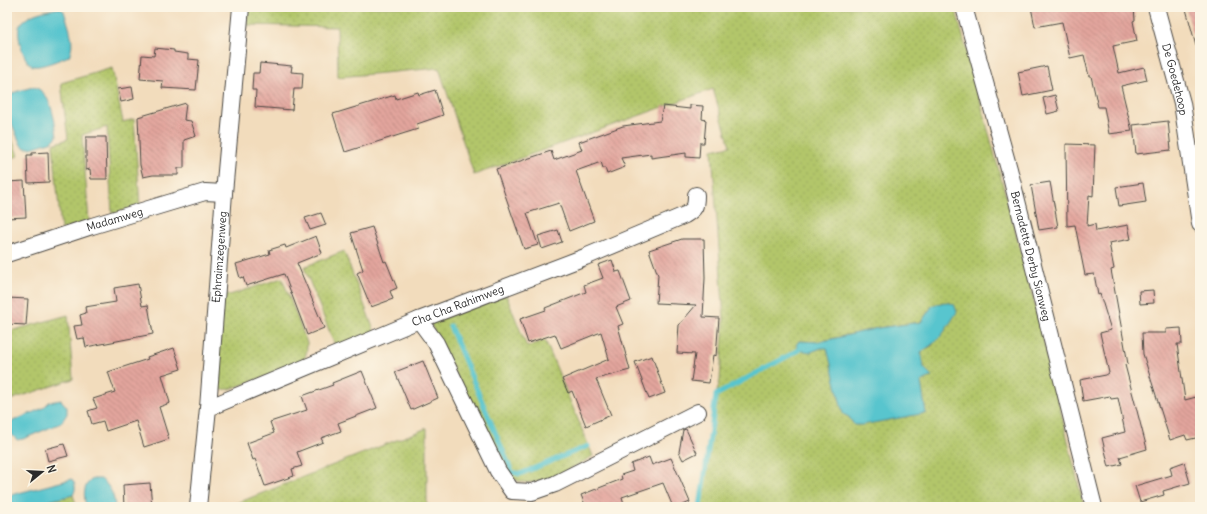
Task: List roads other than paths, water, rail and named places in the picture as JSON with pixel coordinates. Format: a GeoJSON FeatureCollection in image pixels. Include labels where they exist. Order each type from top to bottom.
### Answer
{"type":"FeatureCollection","features":[{"type":"Feature","properties":{"kind":"street","name":"Ephraimzegenweg"},"geometry":{"type":"LineString","coordinates":[[198,507],[208,408],[240,7]]}},
{"type":"Feature","properties":{"kind":"street","name":"Bernadette Derby Sionweg"},"geometry":{"type":"LineString","coordinates":[[964,7],[1009,169],[1094,507]]}},
{"type":"Feature","properties":{"kind":"street","name":"De Goedehoop"},"geometry":{"type":"LineString","coordinates":[[1156,7],[1182,103],[1200,224]]}},
{"type":"Feature","properties":{"kind":"street","name":"Madamweg"},"geometry":{"type":"LineString","coordinates":[[7,254],[92,226],[205,192],[224,193]]}},
{"type":"Feature","properties":{"kind":"street","name":"Cha Cha Rahimweg"},"geometry":{"type":"LineString","coordinates":[[208,408],[419,320],[585,258],[685,215],[692,211],[696,205],[696,195]]}},
{"type":"Feature","properties":{"kind":"street"},"geometry":{"type":"LineString","coordinates":[[419,320],[436,343],[498,471],[512,491],[532,492],[555,484],[698,412]]}},
{"type":"Feature","properties":{"kind":"water"},"geometry":{"type":"Polygon","coordinates":[[[59,8],[64,11],[71,34],[72,45],[69,56],[46,65],[33,66],[26,60],[21,47],[19,34],[20,25],[32,15],[59,8]]]}},
{"type":"Feature","properties":{"kind":"water"},"geometry":{"type":"Polygon","coordinates":[[[33,87],[39,89],[48,100],[55,122],[57,136],[53,141],[31,148],[25,148],[21,145],[11,122],[7,104],[9,96],[15,92],[33,87]]]}},
{"type":"Feature","properties":{"kind":"water"},"geometry":{"type":"Polygon","coordinates":[[[945,302],[954,304],[957,312],[938,339],[921,352],[924,368],[932,376],[921,382],[926,413],[862,425],[854,425],[849,417],[843,414],[827,348],[821,348],[811,352],[799,350],[796,345],[799,341],[819,342],[878,328],[921,322],[933,305],[945,302]]]}},
{"type":"Feature","properties":{"kind":"water"},"geometry":{"type":"Polygon","coordinates":[[[61,400],[67,407],[67,414],[61,423],[23,439],[17,440],[12,435],[10,424],[13,421],[43,408],[49,402],[61,400]]]}},
{"type":"Feature","properties":{"kind":"water"},"geometry":{"type":"Polygon","coordinates":[[[72,479],[75,487],[73,495],[23,507],[7,507],[7,496],[72,479]]]}},
{"type":"Feature","properties":{"kind":"water"},"geometry":{"type":"Polygon","coordinates":[[[93,479],[101,479],[110,488],[115,507],[86,507],[84,495],[85,488],[89,481],[93,479]]]}},
{"type":"Feature","properties":{"kind":"waterway"},"geometry":{"type":"LineString","coordinates":[[450,326],[512,472],[520,474],[588,446]]}},
{"type":"Feature","properties":{"kind":"waterway"},"geometry":{"type":"LineString","coordinates":[[700,507],[716,395],[799,350]]}}]}
